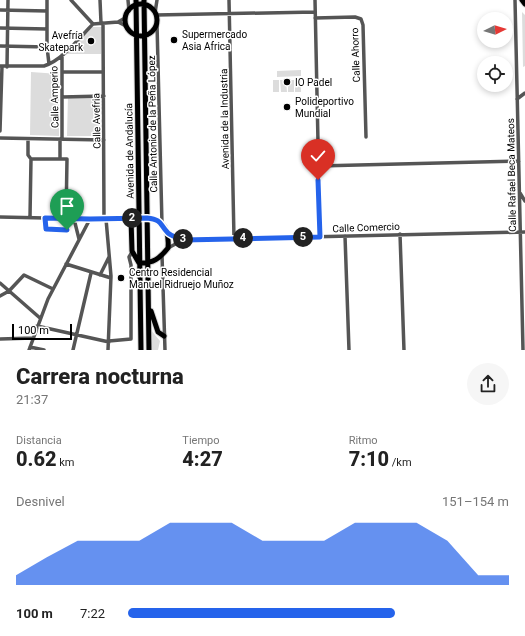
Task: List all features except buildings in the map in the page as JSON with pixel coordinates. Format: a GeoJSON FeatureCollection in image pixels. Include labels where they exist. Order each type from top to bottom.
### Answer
{"type":"FeatureCollection","features":[{"type":"Feature","properties":{"kind":"main road"},"geometry":{"type":"LineString","coordinates":[[522,0],[525,4]]}},
{"type":"Feature","properties":{"kind":"main road"},"geometry":{"type":"LineString","coordinates":[[144,2],[156,14],[157,24],[154,30],[145,36],[136,36],[131,33],[126,26],[125,18],[129,10],[136,3],[144,2]]}},
{"type":"Feature","properties":{"kind":"main road","name":"Avenida de Andalucía"},"geometry":{"type":"LineString","coordinates":[[144,2],[149,350]]}},
{"type":"Feature","properties":{"kind":"main road","name":"Avenida de Andalucía"},"geometry":{"type":"LineString","coordinates":[[136,3],[141,350]]}},
{"type":"Feature","properties":{"kind":"main road"},"geometry":{"type":"LineString","coordinates":[[138,217],[155,219],[162,224],[168,234],[168,248],[162,255],[148,263],[139,263],[132,252],[131,227],[128,218],[138,217]]}},
{"type":"Feature","properties":{"kind":"main road"},"geometry":{"type":"LineString","coordinates":[[149,302],[158,332],[164,336]]}},
{"type":"Feature","properties":{"kind":"street"},"geometry":{"type":"LineString","coordinates":[[7,67],[8,0]]}},
{"type":"Feature","properties":{"kind":"street"},"geometry":{"type":"LineString","coordinates":[[48,0],[48,62]]}},
{"type":"Feature","properties":{"kind":"street"},"geometry":{"type":"LineString","coordinates":[[71,0],[93,24]]}},
{"type":"Feature","properties":{"kind":"street","name":"Calle Avefria"},"geometry":{"type":"LineString","coordinates":[[100,0],[104,72],[105,219],[111,278],[108,350]]}},
{"type":"Feature","properties":{"kind":"street"},"geometry":{"type":"LineString","coordinates":[[128,0],[129,10]]}},
{"type":"Feature","properties":{"kind":"street"},"geometry":{"type":"LineString","coordinates":[[157,0],[158,7],[156,14],[315,12]]}},
{"type":"Feature","properties":{"kind":"street","name":"Avenida de la Industria"},"geometry":{"type":"LineString","coordinates":[[229,0],[234,238]]}},
{"type":"Feature","properties":{"kind":"street"},"geometry":{"type":"LineString","coordinates":[[314,0],[320,237]]}},
{"type":"Feature","properties":{"kind":"street","name":"Calle Rafael Beca Mateos"},"geometry":{"type":"LineString","coordinates":[[515,0],[520,192],[523,232],[523,350]]}},
{"type":"Feature","properties":{"kind":"street"},"geometry":{"type":"LineString","coordinates":[[0,10],[47,11]]}},
{"type":"Feature","properties":{"kind":"street","name":"Calle Ahorro"},"geometry":{"type":"LineString","coordinates":[[315,18],[355,17],[361,19],[363,25],[366,137]]}},
{"type":"Feature","properties":{"kind":"street"},"geometry":{"type":"LineString","coordinates":[[0,131],[1,66],[44,66],[48,62],[53,63],[93,24],[118,22],[125,18]]}},
{"type":"Feature","properties":{"kind":"street"},"geometry":{"type":"LineString","coordinates":[[118,22],[126,26]]}},
{"type":"Feature","properties":{"kind":"street","name":"Calle Antonio de la Peña López"},"geometry":{"type":"LineString","coordinates":[[157,24],[162,224]]}},
{"type":"Feature","properties":{"kind":"street"},"geometry":{"type":"LineString","coordinates":[[0,28],[47,29]]}},
{"type":"Feature","properties":{"kind":"street"},"geometry":{"type":"LineString","coordinates":[[0,46],[47,47]]}},
{"type":"Feature","properties":{"kind":"street","name":"Calle Amperio"},"geometry":{"type":"LineString","coordinates":[[60,159],[62,55]]}},
{"type":"Feature","properties":{"kind":"street"},"geometry":{"type":"LineString","coordinates":[[62,72],[104,72]]}},
{"type":"Feature","properties":{"kind":"street"},"geometry":{"type":"LineString","coordinates":[[517,99],[525,93]]}},
{"type":"Feature","properties":{"kind":"street"},"geometry":{"type":"LineString","coordinates":[[62,97],[104,96]]}},
{"type":"Feature","properties":{"kind":"street"},"geometry":{"type":"LineString","coordinates":[[0,138],[104,140]]}},
{"type":"Feature","properties":{"kind":"street"},"geometry":{"type":"LineString","coordinates":[[28,139],[28,155],[31,159],[30,217]]}},
{"type":"Feature","properties":{"kind":"street"},"geometry":{"type":"LineString","coordinates":[[31,159],[67,159],[66,218]]}},
{"type":"Feature","properties":{"kind":"street"},"geometry":{"type":"LineString","coordinates":[[318,166],[519,161]]}},
{"type":"Feature","properties":{"kind":"street"},"geometry":{"type":"LineString","coordinates":[[520,192],[525,201]]}},
{"type":"Feature","properties":{"kind":"street"},"geometry":{"type":"LineString","coordinates":[[0,217],[74,219],[128,218]]}},
{"type":"Feature","properties":{"kind":"street"},"geometry":{"type":"LineString","coordinates":[[45,218],[46,229],[67,230]]}},
{"type":"Feature","properties":{"kind":"street"},"geometry":{"type":"LineString","coordinates":[[74,219],[79,240]]}},
{"type":"Feature","properties":{"kind":"street"},"geometry":{"type":"LineString","coordinates":[[44,350],[29,348],[32,338],[53,289],[90,219]]}},
{"type":"Feature","properties":{"kind":"street","name":"Calle Comercio"},"geometry":{"type":"LineString","coordinates":[[183,240],[523,232]]}},
{"type":"Feature","properties":{"kind":"street"},"geometry":{"type":"LineString","coordinates":[[168,234],[183,240]]}},
{"type":"Feature","properties":{"kind":"street"},"geometry":{"type":"LineString","coordinates":[[400,234],[404,350]]}},
{"type":"Feature","properties":{"kind":"street"},"geometry":{"type":"LineString","coordinates":[[345,236],[349,350]]}},
{"type":"Feature","properties":{"kind":"street"},"geometry":{"type":"LineString","coordinates":[[168,248],[183,240]]}},
{"type":"Feature","properties":{"kind":"street"},"geometry":{"type":"LineString","coordinates":[[38,326],[109,341],[131,339],[131,265],[129,257],[132,252]]}},
{"type":"Feature","properties":{"kind":"street"},"geometry":{"type":"LineString","coordinates":[[162,255],[165,350]]}},
{"type":"Feature","properties":{"kind":"street"},"geometry":{"type":"LineString","coordinates":[[100,275],[109,256]]}},
{"type":"Feature","properties":{"kind":"street"},"geometry":{"type":"LineString","coordinates":[[66,264],[111,278]]}},
{"type":"Feature","properties":{"kind":"street"},"geometry":{"type":"LineString","coordinates":[[73,350],[91,273]]}},
{"type":"Feature","properties":{"kind":"street"},"geometry":{"type":"LineString","coordinates":[[0,296],[9,291],[24,275],[53,289]]}},
{"type":"Feature","properties":{"kind":"street"},"geometry":{"type":"LineString","coordinates":[[0,283],[40,318]]}},
{"type":"Feature","properties":{"kind":"street"},"geometry":{"type":"LineString","coordinates":[[0,339],[32,338]]}},
{"type":"Feature","properties":{"kind":"shaded area"},"geometry":{"type":"Polygon","coordinates":[[[522,12],[525,15],[525,66],[523,67],[522,12]]]}},
{"type":"Feature","properties":{"kind":"shaded area","name":"Avefría Skatepark"},"geometry":{"type":"Polygon","coordinates":[[[92,27],[102,27],[101,54],[67,54],[92,27]]]}},
{"type":"Feature","properties":{"kind":"shaded area"},"geometry":{"type":"Polygon","coordinates":[[[301,70],[301,76],[277,77],[277,71],[301,70]]]}},
{"type":"Feature","properties":{"kind":"shaded area"},"geometry":{"type":"Polygon","coordinates":[[[31,72],[59,74],[59,136],[30,135],[31,72]]]}},
{"type":"Feature","properties":{"kind":"shaded area"},"geometry":{"type":"Polygon","coordinates":[[[273,80],[279,80],[279,92],[273,92],[273,80]]]}},
{"type":"Feature","properties":{"kind":"shaded area"},"geometry":{"type":"Polygon","coordinates":[[[280,80],[286,80],[287,92],[281,92],[280,80]]]}},
{"type":"Feature","properties":{"kind":"shaded area"},"geometry":{"type":"Polygon","coordinates":[[[288,80],[294,80],[294,92],[288,92],[288,80]]]}},
{"type":"Feature","properties":{"kind":"shaded area"},"geometry":{"type":"Polygon","coordinates":[[[295,80],[301,80],[301,92],[295,92],[295,80]]]}},
{"type":"Feature","properties":{"kind":"shaded area"},"geometry":{"type":"Polygon","coordinates":[[[68,95],[98,95],[99,136],[67,136],[68,95]]]}},
{"type":"Feature","properties":{"kind":"shaded area"},"geometry":{"type":"Polygon","coordinates":[[[151,330],[160,341],[158,350],[151,350],[151,330]]]}},
{"type":"Feature","properties":{"kind":"place","name":"Supermercado Asia Africa"},"geometry":{"type":"Point","coordinates":[174,40]}},
{"type":"Feature","properties":{"kind":"place","name":"Avefría Skatepark"},"geometry":{"type":"Point","coordinates":[91,41]}},
{"type":"Feature","properties":{"kind":"place","name":"IO Padel"},"geometry":{"type":"Point","coordinates":[287,82]}},
{"type":"Feature","properties":{"kind":"place","name":"Polideportivo Mundial"},"geometry":{"type":"Point","coordinates":[287,107]}},
{"type":"Feature","properties":{"kind":"place","name":"Centro Residencial Manuel Ridruejo Muñoz"},"geometry":{"type":"Point","coordinates":[121,278]}},
{"type":"Feature","properties":{"kind":"route"},"geometry":{"type":"LineString","coordinates":[[67,230],[46,229],[45,218],[125,219],[134,217],[155,219],[164,226],[168,234],[183,240],[320,237],[318,180]]}}]}
